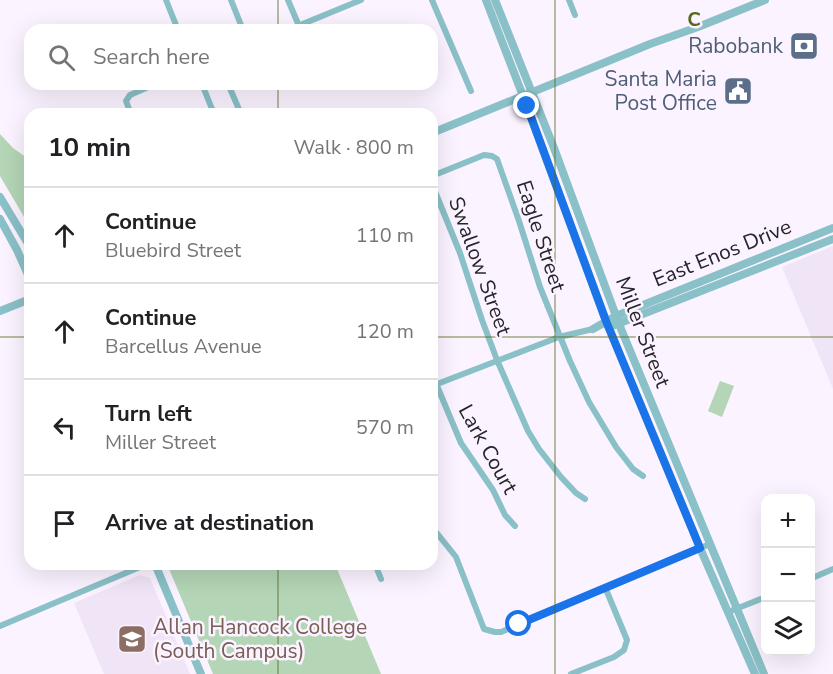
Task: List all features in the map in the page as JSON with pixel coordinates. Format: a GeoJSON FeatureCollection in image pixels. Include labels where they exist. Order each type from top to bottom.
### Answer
{"type":"FeatureCollection","features":[{"type":"Feature","properties":{"kind":"street"},"geometry":{"type":"LineString","coordinates":[[166,0],[176,24]]}},
{"type":"Feature","properties":{"kind":"street"},"geometry":{"type":"LineString","coordinates":[[231,0],[241,24]]}},
{"type":"Feature","properties":{"kind":"street"},"geometry":{"type":"LineString","coordinates":[[288,0],[298,24]]}},
{"type":"Feature","properties":{"kind":"street"},"geometry":{"type":"LineString","coordinates":[[304,24],[361,0]]}},
{"type":"Feature","properties":{"kind":"street"},"geometry":{"type":"LineString","coordinates":[[432,0],[471,91]]}},
{"type":"Feature","properties":{"kind":"street","name":"Miller Street"},"geometry":{"type":"LineString","coordinates":[[486,0],[607,324],[755,674]]}},
{"type":"Feature","properties":{"kind":"street","name":"Miller Street"},"geometry":{"type":"LineString","coordinates":[[495,0],[533,92],[619,324],[764,674]]}},
{"type":"Feature","properties":{"kind":"street"},"geometry":{"type":"LineString","coordinates":[[569,0],[575,15]]}},
{"type":"Feature","properties":{"kind":"street"},"geometry":{"type":"LineString","coordinates":[[438,131],[650,44],[698,27],[750,3],[765,0]]}},
{"type":"Feature","properties":{"kind":"street"},"geometry":{"type":"LineString","coordinates":[[129,108],[126,101],[130,95],[141,90]]}},
{"type":"Feature","properties":{"kind":"street"},"geometry":{"type":"LineString","coordinates":[[204,90],[211,108]]}},
{"type":"Feature","properties":{"kind":"street"},"geometry":{"type":"LineString","coordinates":[[231,90],[238,108]]}},
{"type":"Feature","properties":{"kind":"street","name":"Eagle Street"},"geometry":{"type":"LineString","coordinates":[[438,174],[484,155],[497,159],[540,287],[560,337],[590,402],[616,447],[633,469],[643,476]]}},
{"type":"Feature","properties":{"kind":"street"},"geometry":{"type":"LineString","coordinates":[[0,197],[24,237]]}},
{"type":"Feature","properties":{"kind":"street","name":"Swallow Street"},"geometry":{"type":"LineString","coordinates":[[438,199],[460,253],[497,360],[528,431],[539,449],[571,488],[585,499]]}},
{"type":"Feature","properties":{"kind":"street"},"geometry":{"type":"LineString","coordinates":[[0,219],[24,264]]}},
{"type":"Feature","properties":{"kind":"street","name":"East Enos Drive"},"geometry":{"type":"LineString","coordinates":[[607,324],[616,316],[833,228]]}},
{"type":"Feature","properties":{"kind":"street","name":"East Enos Drive"},"geometry":{"type":"LineString","coordinates":[[438,383],[560,337],[607,324],[619,324],[833,239]]}},
{"type":"Feature","properties":{"kind":"street"},"geometry":{"type":"LineString","coordinates":[[0,311],[24,301]]}},
{"type":"Feature","properties":{"kind":"street","name":"Lark Court"},"geometry":{"type":"LineString","coordinates":[[438,394],[461,443],[493,490],[505,515],[515,526]]}},
{"type":"Feature","properties":{"kind":"street"},"geometry":{"type":"LineString","coordinates":[[438,534],[456,557],[484,629],[495,633],[710,544]]}},
{"type":"Feature","properties":{"kind":"street"},"geometry":{"type":"LineString","coordinates":[[0,626],[133,570]]}},
{"type":"Feature","properties":{"kind":"street"},"geometry":{"type":"LineString","coordinates":[[158,570],[201,674]]}},
{"type":"Feature","properties":{"kind":"street"},"geometry":{"type":"LineString","coordinates":[[377,570],[381,579]]}},
{"type":"Feature","properties":{"kind":"street"},"geometry":{"type":"LineString","coordinates":[[815,577],[833,570]]}},
{"type":"Feature","properties":{"kind":"street"},"geometry":{"type":"LineString","coordinates":[[571,674],[614,657],[624,650],[627,640],[605,587]]}},
{"type":"Feature","properties":{"kind":"street"},"geometry":{"type":"LineString","coordinates":[[728,612],[761,599]]}},
{"type":"Feature","properties":{"kind":"shaded area"},"geometry":{"type":"Polygon","coordinates":[[[833,246],[833,389],[782,267],[833,246]]]}},
{"type":"Feature","properties":{"kind":"shaded area","name":"Allan Hancock College (South Campus)"},"geometry":{"type":"Polygon","coordinates":[[[140,575],[150,578],[190,674],[104,674],[74,603],[140,575]]]}},
{"type":"Feature","properties":{"kind":"green space"},"geometry":{"type":"Polygon","coordinates":[[[0,134],[24,156],[24,217],[0,176],[0,134]]]}},
{"type":"Feature","properties":{"kind":"green space"},"geometry":{"type":"Polygon","coordinates":[[[720,381],[734,386],[722,417],[708,411],[720,381]]]}},
{"type":"Feature","properties":{"kind":"green space"},"geometry":{"type":"Polygon","coordinates":[[[170,570],[338,570],[381,674],[213,674],[170,570]]]}},
{"type":"Feature","properties":{"kind":"place","name":"Rabobank"},"geometry":{"type":"Point","coordinates":[804,46]}},
{"type":"Feature","properties":{"kind":"place","name":"Santa Maria Post Office"},"geometry":{"type":"Point","coordinates":[738,91]}},
{"type":"Feature","properties":{"kind":"place","name":"Allan Hancock College (South Campus)"},"geometry":{"type":"Point","coordinates":[132,639]}},
{"type":"Feature","properties":{"kind":"route"},"geometry":{"type":"LineString","coordinates":[[519,624],[700,548],[606,321],[527,106]]}}]}
